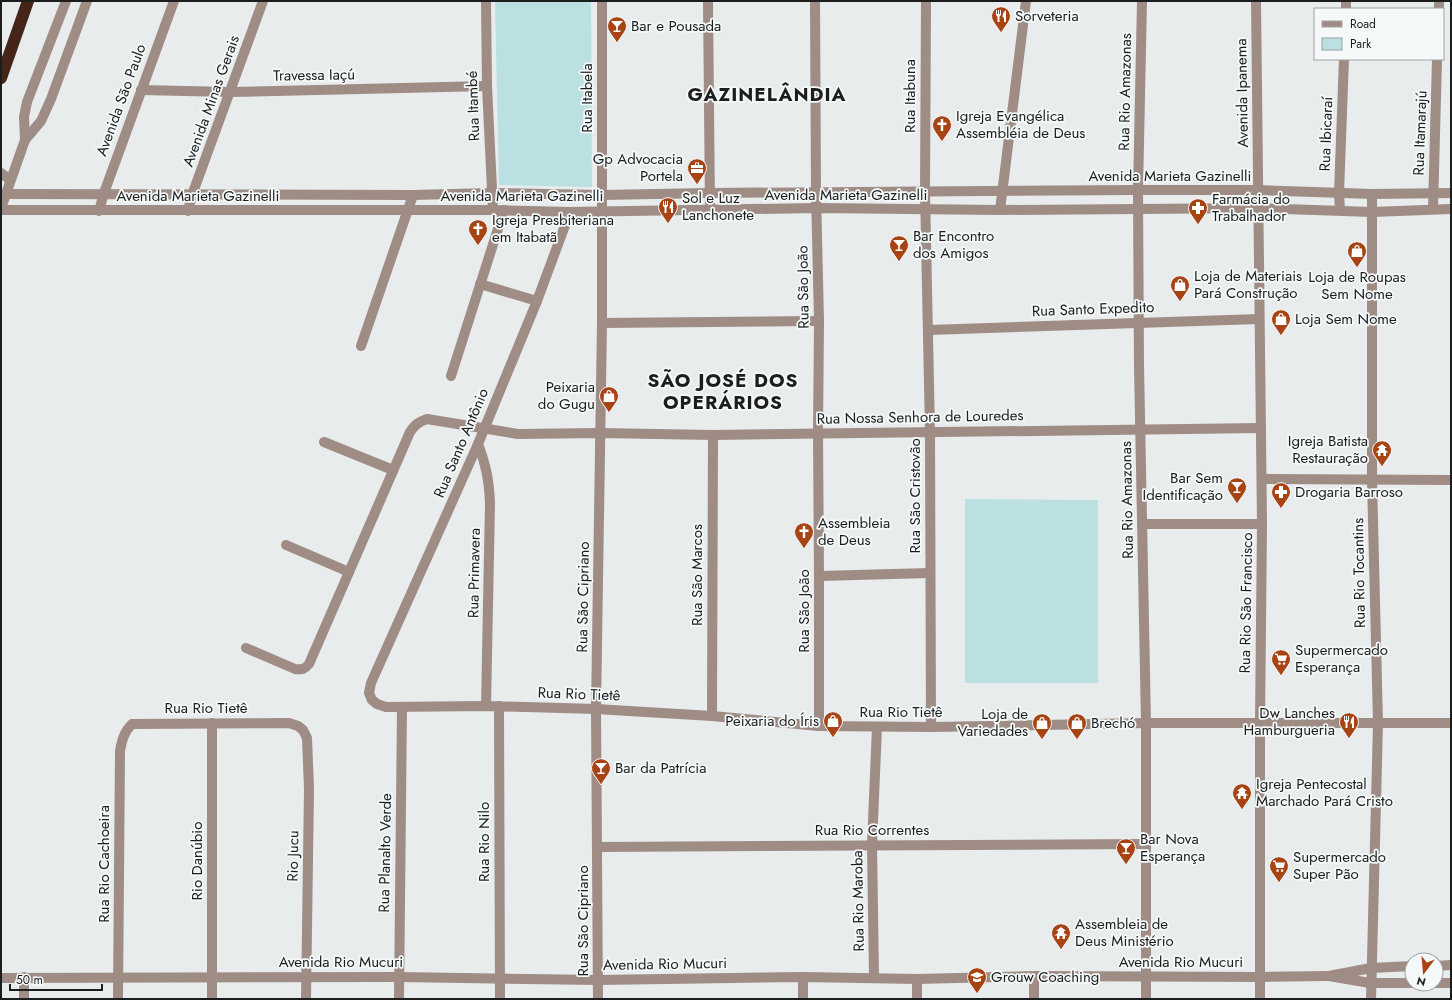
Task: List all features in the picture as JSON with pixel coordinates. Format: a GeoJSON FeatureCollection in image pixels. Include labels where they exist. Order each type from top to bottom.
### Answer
{"type":"FeatureCollection","features":[{"type":"Feature","properties":{"kind":"highway"},"geometry":{"type":"LineString","coordinates":[[1,78],[28,1]]}},
{"type":"Feature","properties":{"kind":"street"},"geometry":{"type":"LineString","coordinates":[[25,140],[24,116],[27,102],[66,1]]}},
{"type":"Feature","properties":{"kind":"street"},"geometry":{"type":"LineString","coordinates":[[1,209],[3,194],[10,180],[25,140],[41,121],[87,1]]}},
{"type":"Feature","properties":{"kind":"street","name":"Avenida São Paulo"},"geometry":{"type":"LineString","coordinates":[[99,211],[104,193],[174,1]]}},
{"type":"Feature","properties":{"kind":"street","name":"Avenida Minas Gerais"},"geometry":{"type":"LineString","coordinates":[[188,211],[192,195],[263,1]]}},
{"type":"Feature","properties":{"kind":"street","name":"Rua Itambé"},"geometry":{"type":"LineString","coordinates":[[486,1],[487,86],[493,210]]}},
{"type":"Feature","properties":{"kind":"street","name":"Rua Itabela"},"geometry":{"type":"LineString","coordinates":[[602,1],[602,195]]}},
{"type":"Feature","properties":{"kind":"street"},"geometry":{"type":"LineString","coordinates":[[708,1],[710,210]]}},
{"type":"Feature","properties":{"kind":"street","name":"Rua São João"},"geometry":{"type":"LineString","coordinates":[[815,1],[816,193],[819,321],[819,726]]}},
{"type":"Feature","properties":{"kind":"street","name":"Rua Itabuna"},"geometry":{"type":"LineString","coordinates":[[925,192],[926,1]]}},
{"type":"Feature","properties":{"kind":"street"},"geometry":{"type":"LineString","coordinates":[[1000,210],[1026,1]]}},
{"type":"Feature","properties":{"kind":"street","name":"Rua Rio Amazonas"},"geometry":{"type":"LineString","coordinates":[[1142,1],[1138,190],[1146,723],[1146,999]]}},
{"type":"Feature","properties":{"kind":"street","name":"Avenida Ipanema"},"geometry":{"type":"LineString","coordinates":[[1256,1],[1259,208]]}},
{"type":"Feature","properties":{"kind":"street","name":"Rua Ibicaraí"},"geometry":{"type":"LineString","coordinates":[[1340,210],[1339,193],[1344,60]]}},
{"type":"Feature","properties":{"kind":"street","name":"Rua Itamarajú"},"geometry":{"type":"LineString","coordinates":[[1433,209],[1437,60]]}},
{"type":"Feature","properties":{"kind":"street","name":"Travessa Iaçú"},"geometry":{"type":"LineString","coordinates":[[141,90],[230,92],[487,86]]}},
{"type":"Feature","properties":{"kind":"street"},"geometry":{"type":"LineString","coordinates":[[1,173],[10,180]]}},
{"type":"Feature","properties":{"kind":"street","name":"Avenida Marieta Gazinelli"},"geometry":{"type":"LineString","coordinates":[[3,194],[104,193],[192,195],[491,193],[602,195],[1138,190],[1258,190],[1372,194],[1451,193]]}},
{"type":"Feature","properties":{"kind":"street","name":"Rua São Cristovão"},"geometry":{"type":"LineString","coordinates":[[925,192],[929,330],[931,727]]}},
{"type":"Feature","properties":{"kind":"street"},"geometry":{"type":"LineString","coordinates":[[328,211],[329,194]]}},
{"type":"Feature","properties":{"kind":"street"},"geometry":{"type":"LineString","coordinates":[[361,346],[409,210],[413,194]]}},
{"type":"Feature","properties":{"kind":"street","name":"Rua Rio Tocantins"},"geometry":{"type":"LineString","coordinates":[[1370,999],[1378,722],[1372,480],[1372,194]]}},
{"type":"Feature","properties":{"kind":"street","name":"Rua São Cipriano"},"geometry":{"type":"LineString","coordinates":[[598,999],[596,709],[602,323],[602,195]]}},
{"type":"Feature","properties":{"kind":"street","name":"Avenida Marieta Gazinelli"},"geometry":{"type":"LineString","coordinates":[[1,209],[99,211],[504,210],[570,212],[817,208],[1000,210],[1259,208],[1372,212],[1451,208]]}},
{"type":"Feature","properties":{"kind":"street","name":"Rua Rio São Francisco"},"geometry":{"type":"LineString","coordinates":[[1259,208],[1259,318],[1262,479],[1260,999]]}},
{"type":"Feature","properties":{"kind":"street"},"geometry":{"type":"LineString","coordinates":[[451,376],[504,210]]}},
{"type":"Feature","properties":{"kind":"street","name":"Rua Santo Antônio"},"geometry":{"type":"LineString","coordinates":[[371,683],[484,430],[537,301],[570,212]]}},
{"type":"Feature","properties":{"kind":"street"},"geometry":{"type":"LineString","coordinates":[[480,284],[537,301]]}},
{"type":"Feature","properties":{"kind":"street","name":"Rua Santo Expedito"},"geometry":{"type":"LineString","coordinates":[[929,330],[1259,318]]}},
{"type":"Feature","properties":{"kind":"street"},"geometry":{"type":"LineString","coordinates":[[602,323],[819,321]]}},
{"type":"Feature","properties":{"kind":"street","name":"Rua Nossa Senhora de Louredes"},"geometry":{"type":"LineString","coordinates":[[393,470],[414,426],[419,422],[427,420],[484,430],[518,434],[600,433],[713,435],[1261,428]]}},
{"type":"Feature","properties":{"kind":"street","name":"Rua São Marcos"},"geometry":{"type":"LineString","coordinates":[[712,716],[713,435]]}},
{"type":"Feature","properties":{"kind":"street"},"geometry":{"type":"LineString","coordinates":[[246,648],[295,669],[301,670],[309,664],[393,470],[324,442]]}},
{"type":"Feature","properties":{"kind":"street","name":"Rua Primavera"},"geometry":{"type":"LineString","coordinates":[[478,444],[487,468],[490,484],[486,706]]}},
{"type":"Feature","properties":{"kind":"street"},"geometry":{"type":"LineString","coordinates":[[1262,479],[1451,480]]}},
{"type":"Feature","properties":{"kind":"street"},"geometry":{"type":"LineString","coordinates":[[1143,524],[1262,524]]}},
{"type":"Feature","properties":{"kind":"street"},"geometry":{"type":"LineString","coordinates":[[286,545],[349,572]]}},
{"type":"Feature","properties":{"kind":"street"},"geometry":{"type":"LineString","coordinates":[[819,576],[930,573]]}},
{"type":"Feature","properties":{"kind":"street","name":"Rua Rio Tietê"},"geometry":{"type":"LineString","coordinates":[[371,683],[369,694],[372,700],[377,704],[386,707],[499,706],[596,709],[712,716],[819,726],[931,727],[1146,723],[1451,723]]}},
{"type":"Feature","properties":{"kind":"street","name":"Rua Rio Nilo"},"geometry":{"type":"LineString","coordinates":[[499,706],[500,999]]}},
{"type":"Feature","properties":{"kind":"street","name":"Rua Planalto Verde"},"geometry":{"type":"LineString","coordinates":[[399,999],[402,707]]}},
{"type":"Feature","properties":{"kind":"street","name":"Rio Danúbio"},"geometry":{"type":"LineString","coordinates":[[212,723],[212,999]]}},
{"type":"Feature","properties":{"kind":"street","name":"Rua Rio Tietê"},"geometry":{"type":"LineString","coordinates":[[126,730],[132,724],[289,723]]}},
{"type":"Feature","properties":{"kind":"street","name":"Rio Jucu"},"geometry":{"type":"LineString","coordinates":[[289,723],[298,726],[303,730],[308,738],[309,789],[306,999]]}},
{"type":"Feature","properties":{"kind":"street","name":"Rua Rio Maroba"},"geometry":{"type":"LineString","coordinates":[[874,978],[872,845],[877,727]]}},
{"type":"Feature","properties":{"kind":"street","name":"Rua Rio Cachoeira"},"geometry":{"type":"LineString","coordinates":[[118,999],[120,751],[122,739],[126,730]]}},
{"type":"Feature","properties":{"kind":"street","name":"Rua Rio Correntes"},"geometry":{"type":"LineString","coordinates":[[598,847],[1146,844]]}},
{"type":"Feature","properties":{"kind":"street","name":"Avenida Rio Mucuri"},"geometry":{"type":"LineString","coordinates":[[1,978],[306,976],[598,980],[803,977],[917,979],[1034,976],[1261,977],[1329,976],[1372,968],[1404,966]]}},
{"type":"Feature","properties":{"kind":"street"},"geometry":{"type":"LineString","coordinates":[[1034,976],[1034,999]]}},
{"type":"Feature","properties":{"kind":"street","name":"Avenida Rio Mucuri"},"geometry":{"type":"LineString","coordinates":[[1329,976],[1370,983],[1404,983]]}},
{"type":"Feature","properties":{"kind":"street"},"geometry":{"type":"LineString","coordinates":[[24,977],[24,999]]}},
{"type":"Feature","properties":{"kind":"street"},"geometry":{"type":"LineString","coordinates":[[803,977],[803,999]]}},
{"type":"Feature","properties":{"kind":"street"},"geometry":{"type":"LineString","coordinates":[[917,979],[917,999]]}},
{"type":"Feature","properties":{"kind":"green space"},"geometry":{"type":"Polygon","coordinates":[[[495,1],[591,1],[592,187],[499,185],[495,1]]]}},
{"type":"Feature","properties":{"kind":"green space"},"geometry":{"type":"Polygon","coordinates":[[[965,499],[1098,500],[1098,683],[965,683],[965,499]]]}},
{"type":"Feature","properties":{"kind":"place","name":"Sorveteria"},"geometry":{"type":"Point","coordinates":[1001,33]}},
{"type":"Feature","properties":{"kind":"place","name":"Bar e Pousada"},"geometry":{"type":"Point","coordinates":[617,43]}},
{"type":"Feature","properties":{"kind":"place","name":"Igreja Evangélica Assembléia de Deus"},"geometry":{"type":"Point","coordinates":[942,142]}},
{"type":"Feature","properties":{"kind":"place","name":"Gp Advocacia Portela"},"geometry":{"type":"Point","coordinates":[697,185]}},
{"type":"Feature","properties":{"kind":"place","name":"Sol e Luz Lanchonete"},"geometry":{"type":"Point","coordinates":[668,224]}},
{"type":"Feature","properties":{"kind":"place","name":"Farmácia do Trabalhador"},"geometry":{"type":"Point","coordinates":[1198,225]}},
{"type":"Feature","properties":{"kind":"place","name":"Igreja Presbiteriana em Itabatã"},"geometry":{"type":"Point","coordinates":[478,246]}},
{"type":"Feature","properties":{"kind":"place","name":"Bar Encontro dos Amigos"},"geometry":{"type":"Point","coordinates":[899,262]}},
{"type":"Feature","properties":{"kind":"place","name":"Loja de Roupas Sem Nome"},"geometry":{"type":"Point","coordinates":[1357,268]}},
{"type":"Feature","properties":{"kind":"place","name":"Loja de Materiais Pará Construção"},"geometry":{"type":"Point","coordinates":[1180,302]}},
{"type":"Feature","properties":{"kind":"place","name":"Loja Sem Nome"},"geometry":{"type":"Point","coordinates":[1281,336]}},
{"type":"Feature","properties":{"kind":"place","name":"Peixaria do Gugu"},"geometry":{"type":"Point","coordinates":[609,413]}},
{"type":"Feature","properties":{"kind":"place","name":"Igreja Batista Restauração"},"geometry":{"type":"Point","coordinates":[1382,467]}},
{"type":"Feature","properties":{"kind":"place","name":"Bar Sem Identificação"},"geometry":{"type":"Point","coordinates":[1237,504]}},
{"type":"Feature","properties":{"kind":"place","name":"Drogaria Barroso"},"geometry":{"type":"Point","coordinates":[1281,509]}},
{"type":"Feature","properties":{"kind":"place","name":"Assembleia de Deus"},"geometry":{"type":"Point","coordinates":[804,549]}},
{"type":"Feature","properties":{"kind":"place","name":"Supermercado Esperança"},"geometry":{"type":"Point","coordinates":[1281,676]}},
{"type":"Feature","properties":{"kind":"place","name":"Peixaria do Íris"},"geometry":{"type":"Point","coordinates":[833,738]}},
{"type":"Feature","properties":{"kind":"place","name":"Dw Lanches Hamburgueria"},"geometry":{"type":"Point","coordinates":[1349,739]}},
{"type":"Feature","properties":{"kind":"place","name":"Loja de Variedades"},"geometry":{"type":"Point","coordinates":[1042,740]}},
{"type":"Feature","properties":{"kind":"place","name":"Brechó"},"geometry":{"type":"Point","coordinates":[1077,740]}},
{"type":"Feature","properties":{"kind":"place","name":"Bar da Patrícia"},"geometry":{"type":"Point","coordinates":[601,785]}},
{"type":"Feature","properties":{"kind":"place","name":"Igreja Pentecostal Marchado Pará Cristo"},"geometry":{"type":"Point","coordinates":[1242,810]}},
{"type":"Feature","properties":{"kind":"place","name":"Bar Nova Esperança"},"geometry":{"type":"Point","coordinates":[1126,865]}},
{"type":"Feature","properties":{"kind":"place","name":"Supermercado Super Pão"},"geometry":{"type":"Point","coordinates":[1279,883]}},
{"type":"Feature","properties":{"kind":"place","name":"Assembleia de Deus Ministério"},"geometry":{"type":"Point","coordinates":[1061,950]}},
{"type":"Feature","properties":{"kind":"place","name":"Grouw Coaching"},"geometry":{"type":"Point","coordinates":[977,994]}},
{"type":"Feature","properties":{"kind":"district","name":"GAZINELÂNDIA"},"geometry":{"type":"Point","coordinates":[767,94]}},
{"type":"Feature","properties":{"kind":"district","name":"SÃO JOSÉ DOS OPERÁRIOS"},"geometry":{"type":"Point","coordinates":[723,391]}}]}
